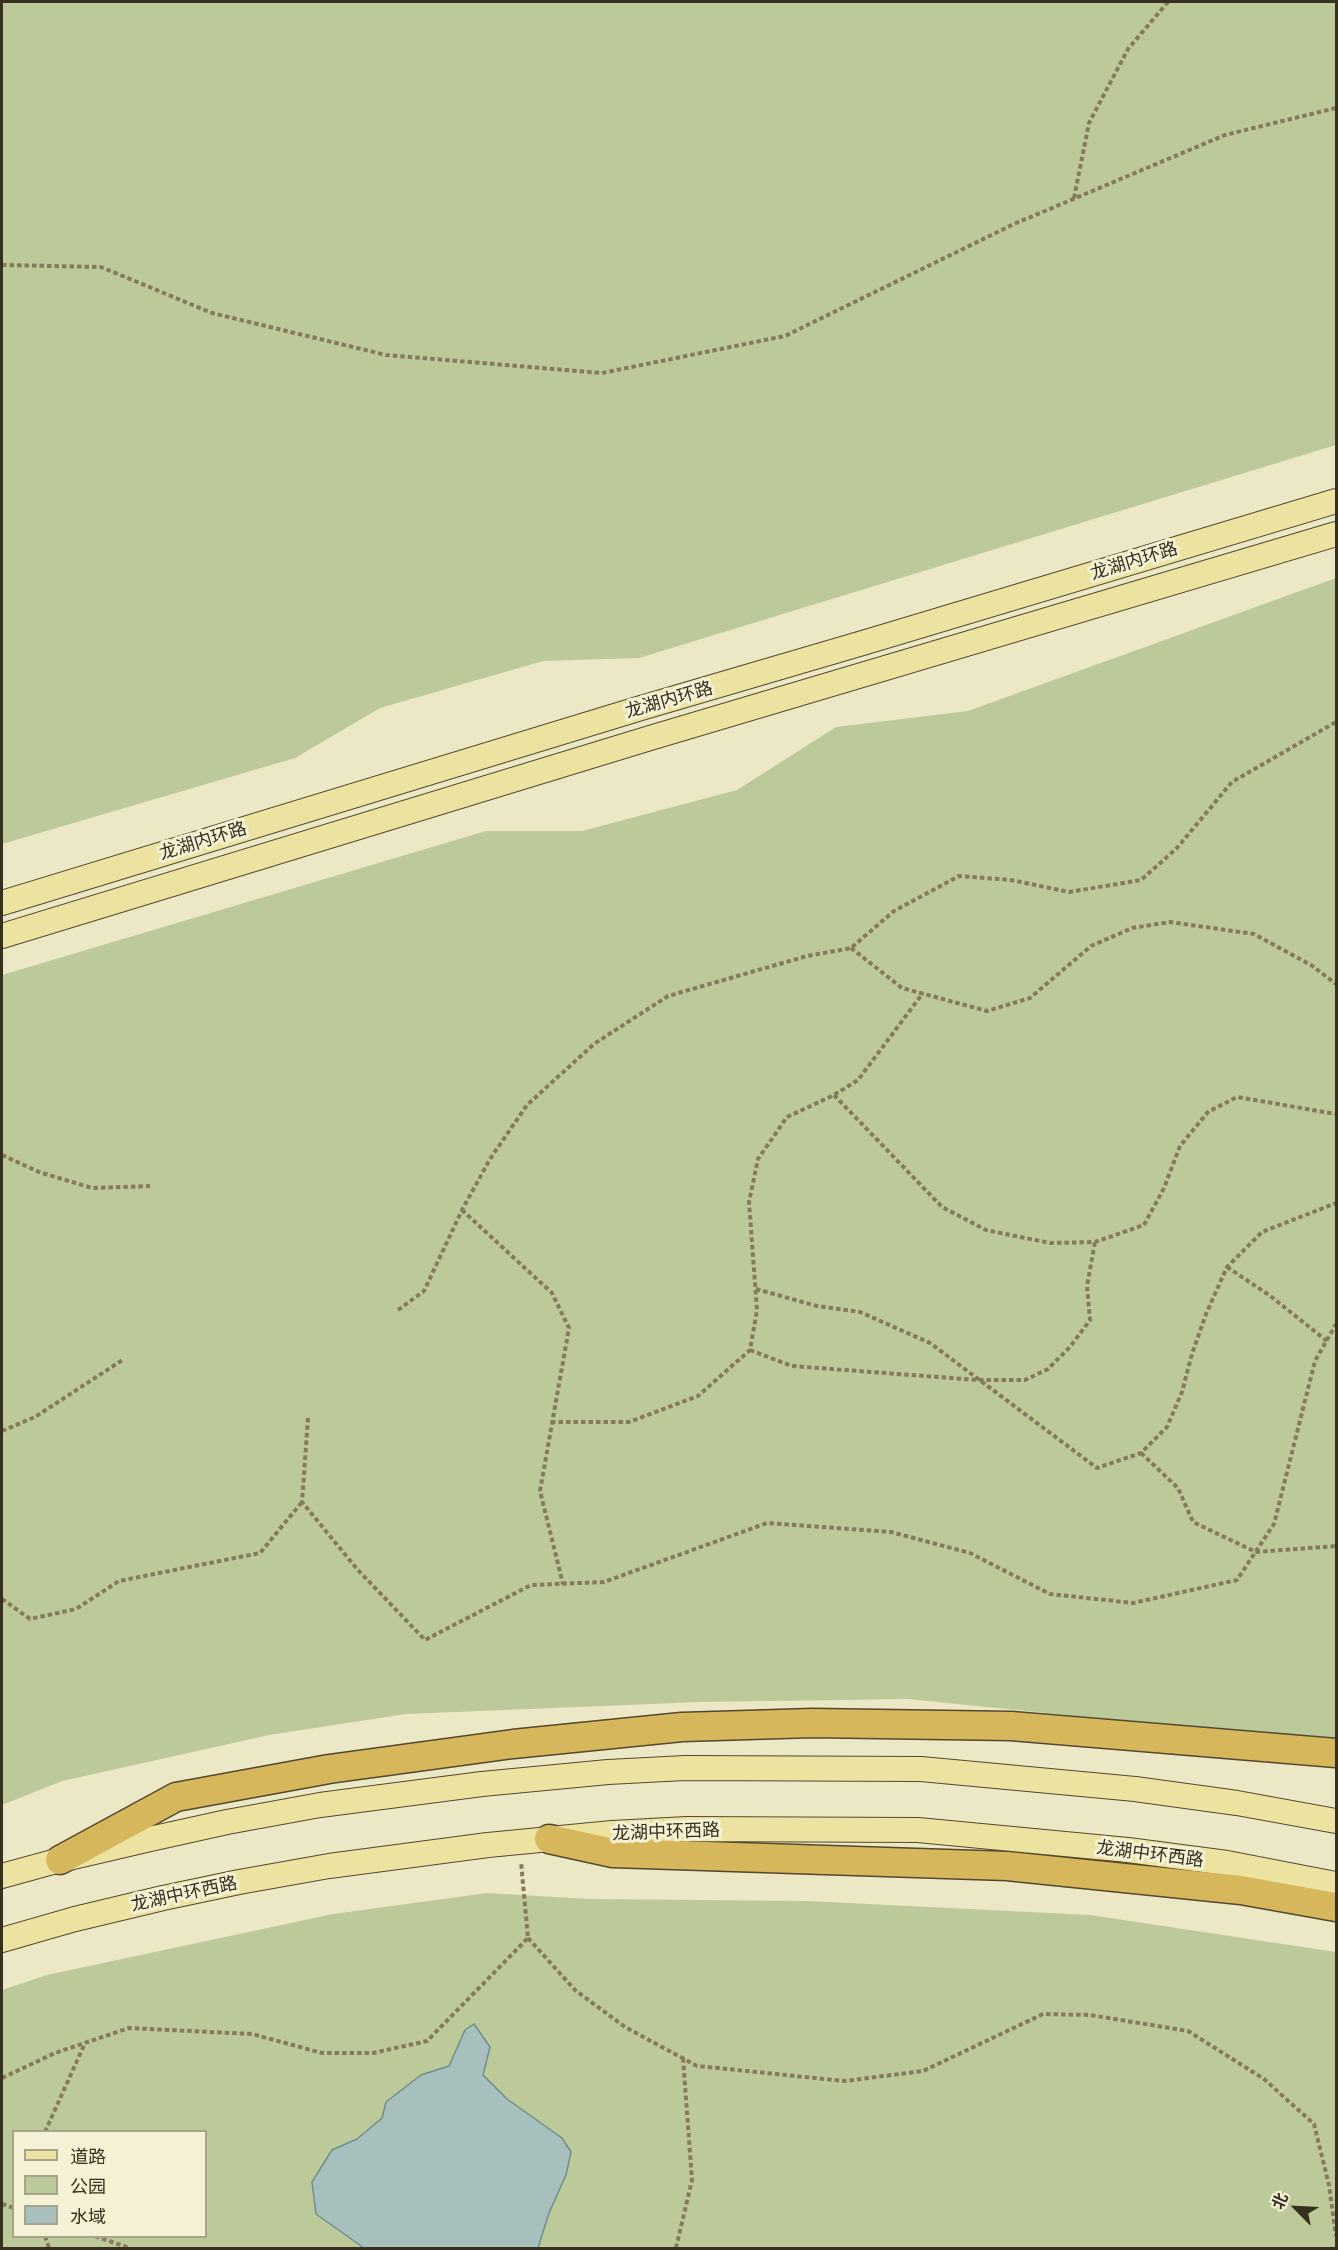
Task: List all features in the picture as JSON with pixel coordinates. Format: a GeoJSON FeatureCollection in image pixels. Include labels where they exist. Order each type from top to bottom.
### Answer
{"type":"FeatureCollection","features":[{"type":"Feature","properties":{"kind":"highway"},"geometry":{"type":"LineString","coordinates":[[60,1860],[176,1797],[329,1768],[513,1744],[682,1728],[813,1723],[1011,1726],[1336,1753]]}},
{"type":"Feature","properties":{"kind":"highway"},"geometry":{"type":"LineString","coordinates":[[549,1839],[612,1853],[1007,1866],[1241,1890],[1336,1907]]}},
{"type":"Feature","properties":{"kind":"main road","name":"龙湖内环路"},"geometry":{"type":"LineString","coordinates":[[2,903],[630,711],[1336,501]]}},
{"type":"Feature","properties":{"kind":"main road","name":"龙湖内环路"},"geometry":{"type":"LineString","coordinates":[[2,936],[650,738],[1336,534]]}},
{"type":"Feature","properties":{"kind":"main road"},"geometry":{"type":"LineString","coordinates":[[2,1876],[60,1860],[227,1822],[320,1805],[482,1784],[608,1772],[685,1768],[921,1769],[1135,1789],[1236,1803],[1336,1821]]}},
{"type":"Feature","properties":{"kind":"main road","name":"龙湖中环西路"},"geometry":{"type":"LineString","coordinates":[[2,1940],[75,1919],[239,1882],[329,1866],[549,1839],[687,1829],[918,1830],[1128,1850],[1227,1863],[1336,1884]]}},
{"type":"Feature","properties":{"kind":"path"},"geometry":{"type":"LineString","coordinates":[[1074,199],[1089,123],[1128,49],[1168,2]]}},
{"type":"Feature","properties":{"kind":"path"},"geometry":{"type":"LineString","coordinates":[[2,265],[101,267],[212,313],[386,355],[602,373],[785,336],[1014,224],[1226,135],[1336,108]]}},
{"type":"Feature","properties":{"kind":"path"},"geometry":{"type":"LineString","coordinates":[[398,1310],[424,1291],[462,1210],[490,1159],[526,1105],[594,1044],[668,996],[807,957],[851,948],[894,911],[958,876],[1011,880],[1069,892],[1141,880],[1176,849],[1232,782],[1336,722]]}},
{"type":"Feature","properties":{"kind":"path"},"geometry":{"type":"LineString","coordinates":[[851,948],[902,988],[987,1011],[1030,998],[1091,946],[1132,928],[1170,922],[1254,934],[1311,965],[1336,984]]}},
{"type":"Feature","properties":{"kind":"path"},"geometry":{"type":"LineString","coordinates":[[551,1422],[630,1422],[698,1396],[750,1350],[757,1310],[749,1202],[758,1159],[787,1117],[834,1095],[858,1080],[923,993]]}},
{"type":"Feature","properties":{"kind":"path"},"geometry":{"type":"LineString","coordinates":[[834,1095],[942,1207],[986,1230],[1050,1243],[1095,1242],[1144,1225],[1164,1188],[1180,1146],[1208,1112],[1237,1097],[1336,1114]]}},
{"type":"Feature","properties":{"kind":"path"},"geometry":{"type":"LineString","coordinates":[[2,1155],[39,1172],[92,1188],[150,1186]]}},
{"type":"Feature","properties":{"kind":"path"},"geometry":{"type":"LineString","coordinates":[[756,1289],[817,1306],[860,1312],[930,1343],[1097,1468],[1141,1453],[1167,1427],[1182,1392],[1206,1314],[1227,1267],[1262,1232],[1336,1203]]}},
{"type":"Feature","properties":{"kind":"path"},"geometry":{"type":"LineString","coordinates":[[462,1210],[552,1293],[569,1328],[540,1491],[563,1584]]}},
{"type":"Feature","properties":{"kind":"path"},"geometry":{"type":"LineString","coordinates":[[750,1350],[792,1366],[978,1380],[1025,1380],[1048,1369],[1071,1347],[1090,1320],[1087,1286],[1095,1242]]}},
{"type":"Feature","properties":{"kind":"path"},"geometry":{"type":"LineString","coordinates":[[1227,1267],[1269,1295],[1327,1341]]}},
{"type":"Feature","properties":{"kind":"path"},"geometry":{"type":"LineString","coordinates":[[302,1502],[357,1569],[425,1640],[531,1585],[604,1582],[767,1522],[891,1532],[970,1553],[1050,1594],[1133,1603],[1237,1580],[1274,1524],[1315,1361],[1336,1324]]}},
{"type":"Feature","properties":{"kind":"path"},"geometry":{"type":"LineString","coordinates":[[2,1431],[35,1417],[124,1359]]}},
{"type":"Feature","properties":{"kind":"path"},"geometry":{"type":"LineString","coordinates":[[2,1599],[30,1619],[76,1609],[119,1581],[260,1553],[302,1502],[308,1418]]}},
{"type":"Feature","properties":{"kind":"path"},"geometry":{"type":"LineString","coordinates":[[1141,1453],[1178,1488],[1193,1522],[1256,1552],[1336,1546]]}},
{"type":"Feature","properties":{"kind":"path"},"geometry":{"type":"LineString","coordinates":[[520,1842],[528,1938],[575,1990],[625,2027],[697,2066],[845,2081],[923,2071],[1043,2014],[1090,2015],[1188,2031],[1264,2079],[1314,2124],[1329,2185],[1336,2236]]}},
{"type":"Feature","properties":{"kind":"path"},"geometry":{"type":"LineString","coordinates":[[2,2078],[55,2054],[129,2028],[252,2034],[322,2053],[373,2052],[427,2041],[528,1938]]}},
{"type":"Feature","properties":{"kind":"path"},"geometry":{"type":"LineString","coordinates":[[46,2130],[85,2043]]}},
{"type":"Feature","properties":{"kind":"path"},"geometry":{"type":"LineString","coordinates":[[676,2248],[692,2180],[683,2058]]}},
{"type":"Feature","properties":{"kind":"path"},"geometry":{"type":"LineString","coordinates":[[101,2238],[129,2248]]}},
{"type":"Feature","properties":{"kind":"green space"},"geometry":{"type":"Polygon","coordinates":[[[2,2],[1336,2],[1336,445],[639,658],[543,661],[380,708],[295,758],[2,844],[2,2]]]}},
{"type":"Feature","properties":{"kind":"green space"},"geometry":{"type":"Polygon","coordinates":[[[1336,578],[1336,1752],[1185,1727],[908,1699],[701,1702],[406,1714],[269,1735],[62,1781],[2,1805],[2,975],[486,831],[582,831],[737,790],[836,727],[968,711],[1336,578]]]}},
{"type":"Feature","properties":{"kind":"green space"},"geometry":{"type":"Polygon","coordinates":[[[487,1893],[589,1899],[808,1901],[1090,1915],[1336,1952],[1336,2248],[2,2248],[2,1990],[47,1975],[333,1914],[487,1893]]]}},
{"type":"Feature","properties":{"kind":"water"},"geometry":{"type":"Polygon","coordinates":[[[474,2024],[490,2047],[483,2075],[507,2099],[562,2138],[571,2152],[566,2175],[549,2213],[538,2248],[364,2248],[316,2214],[312,2182],[332,2150],[357,2139],[382,2118],[386,2102],[421,2075],[449,2066],[465,2030],[474,2024]]]}}]}
